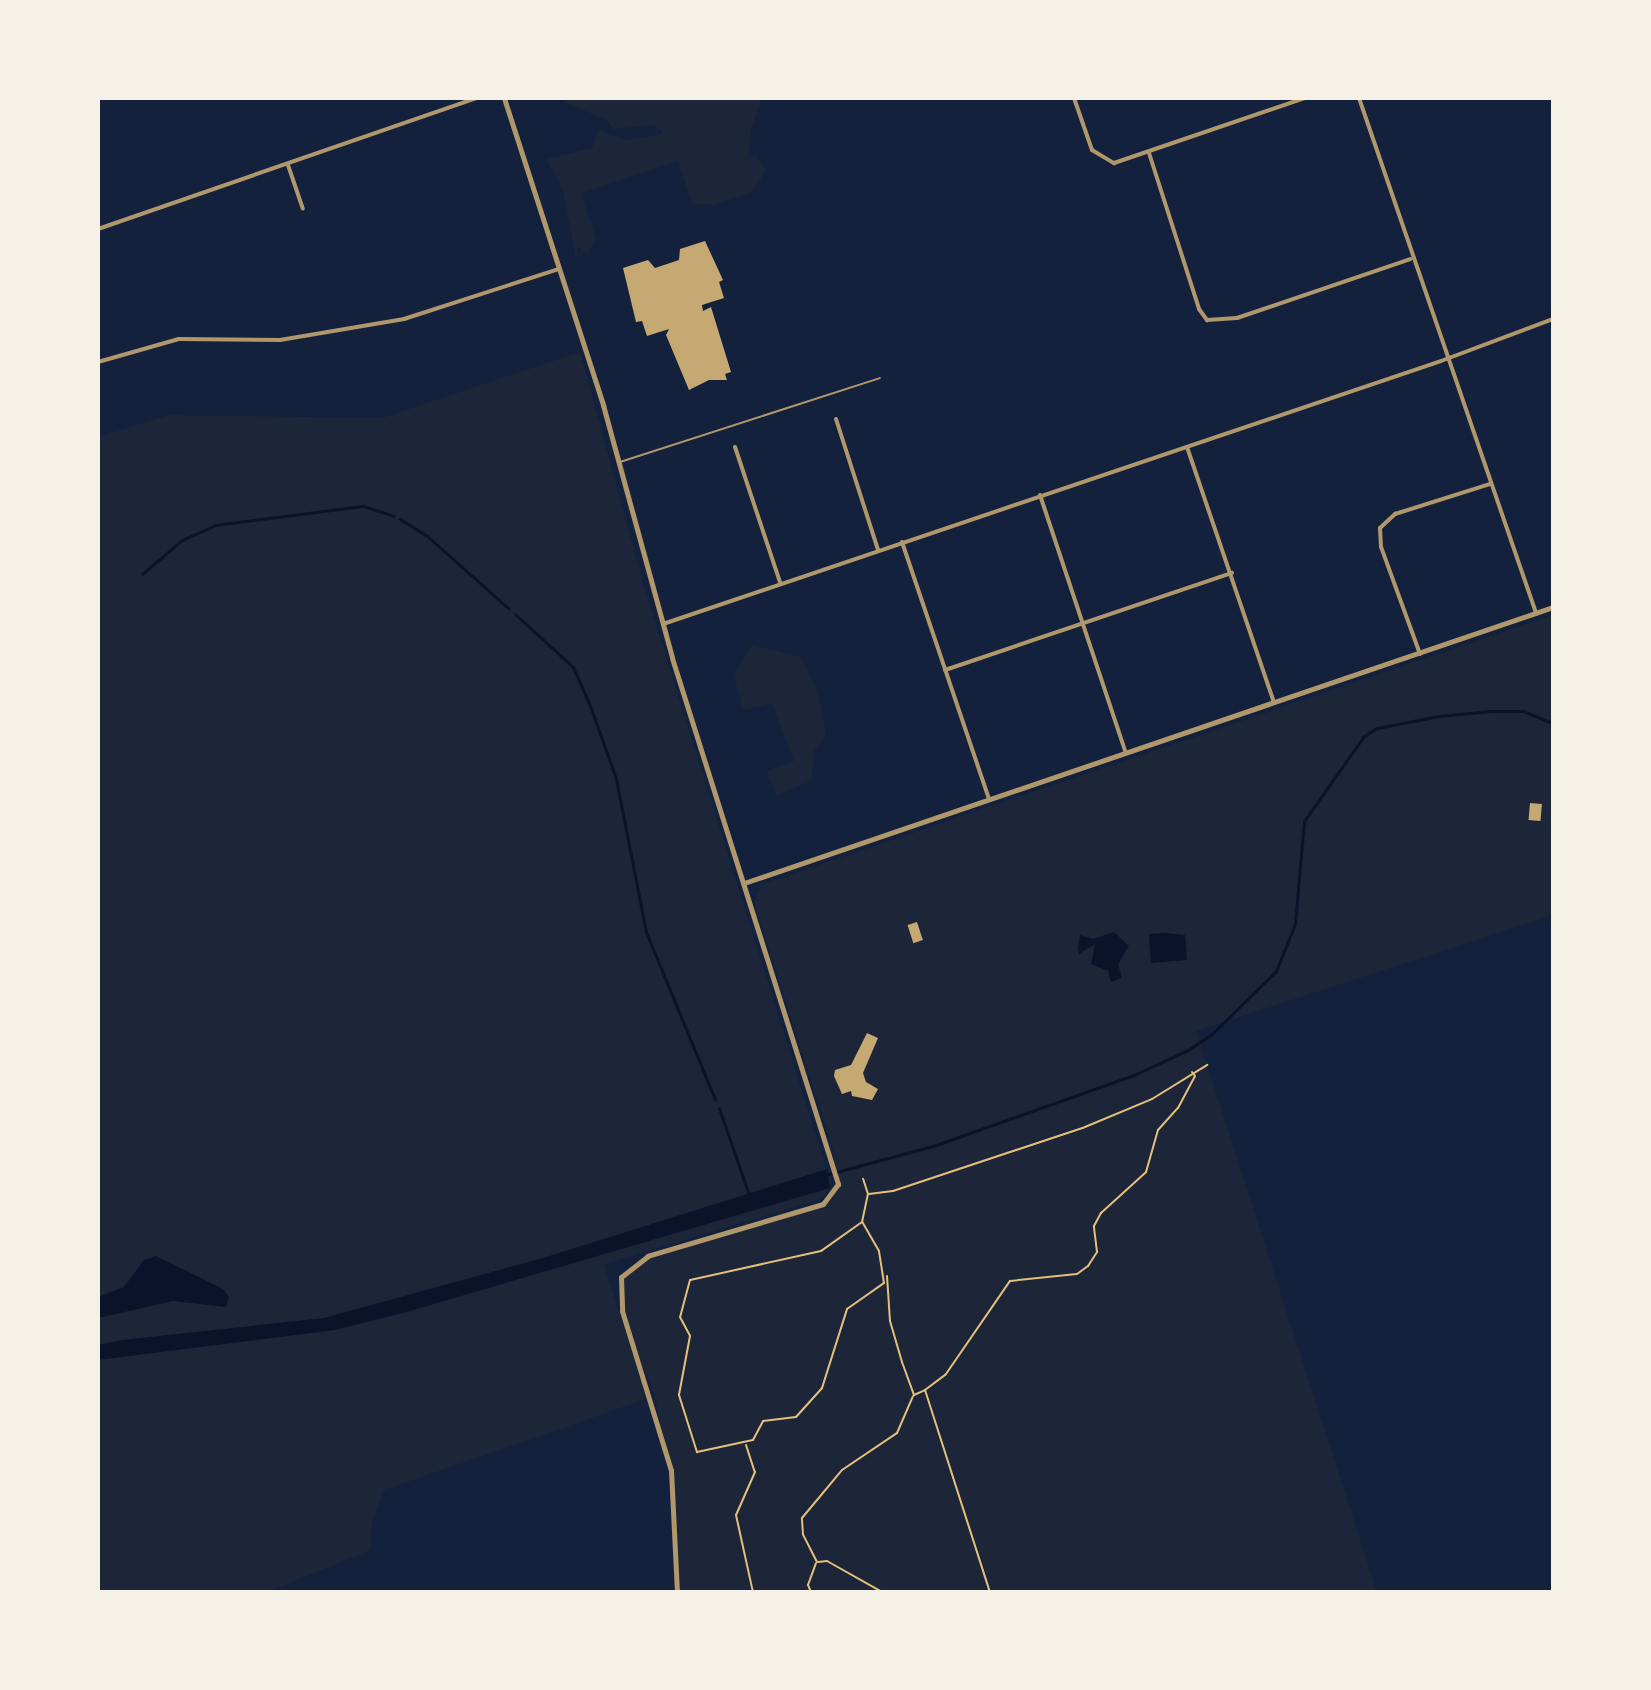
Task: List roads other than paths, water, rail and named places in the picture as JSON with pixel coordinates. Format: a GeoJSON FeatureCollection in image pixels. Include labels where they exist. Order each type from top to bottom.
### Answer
{"type":"FeatureCollection","features":[{"type":"Feature","properties":{"kind":"street"},"geometry":{"type":"LineString","coordinates":[[98,229],[477,98]]}},
{"type":"Feature","properties":{"kind":"street"},"geometry":{"type":"LineString","coordinates":[[504,98],[620,462],[662,625],[837,1175],[837,1190],[826,1202],[648,1256],[621,1277],[622,1311],[671,1470],[677,1592]]}},
{"type":"Feature","properties":{"kind":"street"},"geometry":{"type":"LineString","coordinates":[[1074,98],[1092,150],[1103,160],[1114,163],[1305,98]]}},
{"type":"Feature","properties":{"kind":"street"},"geometry":{"type":"LineString","coordinates":[[1359,98],[1410,259],[1450,358],[1536,613]]}},
{"type":"Feature","properties":{"kind":"street"},"geometry":{"type":"LineString","coordinates":[[1149,153],[1199,309],[1212,323],[1410,259]]}},
{"type":"Feature","properties":{"kind":"street"},"geometry":{"type":"LineString","coordinates":[[288,165],[303,209]]}},
{"type":"Feature","properties":{"kind":"street"},"geometry":{"type":"LineString","coordinates":[[98,362],[179,339],[280,340],[404,319],[559,269]]}},
{"type":"Feature","properties":{"kind":"street"},"geometry":{"type":"LineString","coordinates":[[662,625],[780,582],[1450,358],[1553,319]]}},
{"type":"Feature","properties":{"kind":"street"},"geometry":{"type":"LineString","coordinates":[[836,419],[878,550]]}},
{"type":"Feature","properties":{"kind":"street"},"geometry":{"type":"LineString","coordinates":[[1186,446],[1274,702]]}},
{"type":"Feature","properties":{"kind":"street"},"geometry":{"type":"LineString","coordinates":[[735,447],[780,582]]}},
{"type":"Feature","properties":{"kind":"street"},"geometry":{"type":"LineString","coordinates":[[1420,654],[1381,547],[1380,528],[1395,514],[1490,484]]}},
{"type":"Feature","properties":{"kind":"street"},"geometry":{"type":"LineString","coordinates":[[1040,495],[1126,753]]}},
{"type":"Feature","properties":{"kind":"street"},"geometry":{"type":"LineString","coordinates":[[902,542],[989,799]]}},
{"type":"Feature","properties":{"kind":"street"},"geometry":{"type":"LineString","coordinates":[[945,670],[1232,573]]}},
{"type":"Feature","properties":{"kind":"street"},"geometry":{"type":"LineString","coordinates":[[744,883],[1553,607]]}},
{"type":"Feature","properties":{"kind":"lane"},"geometry":{"type":"LineString","coordinates":[[620,462],[880,378]]}},
{"type":"Feature","properties":{"kind":"waterway"},"geometry":{"type":"LineString","coordinates":[[142,574],[182,540],[215,525],[363,506],[393,516]]}},
{"type":"Feature","properties":{"kind":"waterway"},"geometry":{"type":"LineString","coordinates":[[400,519],[426,535],[508,608]]}},
{"type":"Feature","properties":{"kind":"waterway"},"geometry":{"type":"LineString","coordinates":[[515,614],[573,667],[591,708],[616,779],[646,932],[715,1099]]}},
{"type":"Feature","properties":{"kind":"waterway"},"geometry":{"type":"LineString","coordinates":[[825,1175],[936,1145],[1136,1074],[1188,1050],[1213,1033],[1276,971],[1295,924],[1304,821],[1364,736],[1377,728],[1439,716],[1491,711],[1523,711],[1553,723]]}},
{"type":"Feature","properties":{"kind":"waterway"},"geometry":{"type":"LineString","coordinates":[[719,1108],[749,1195]]}}]}
